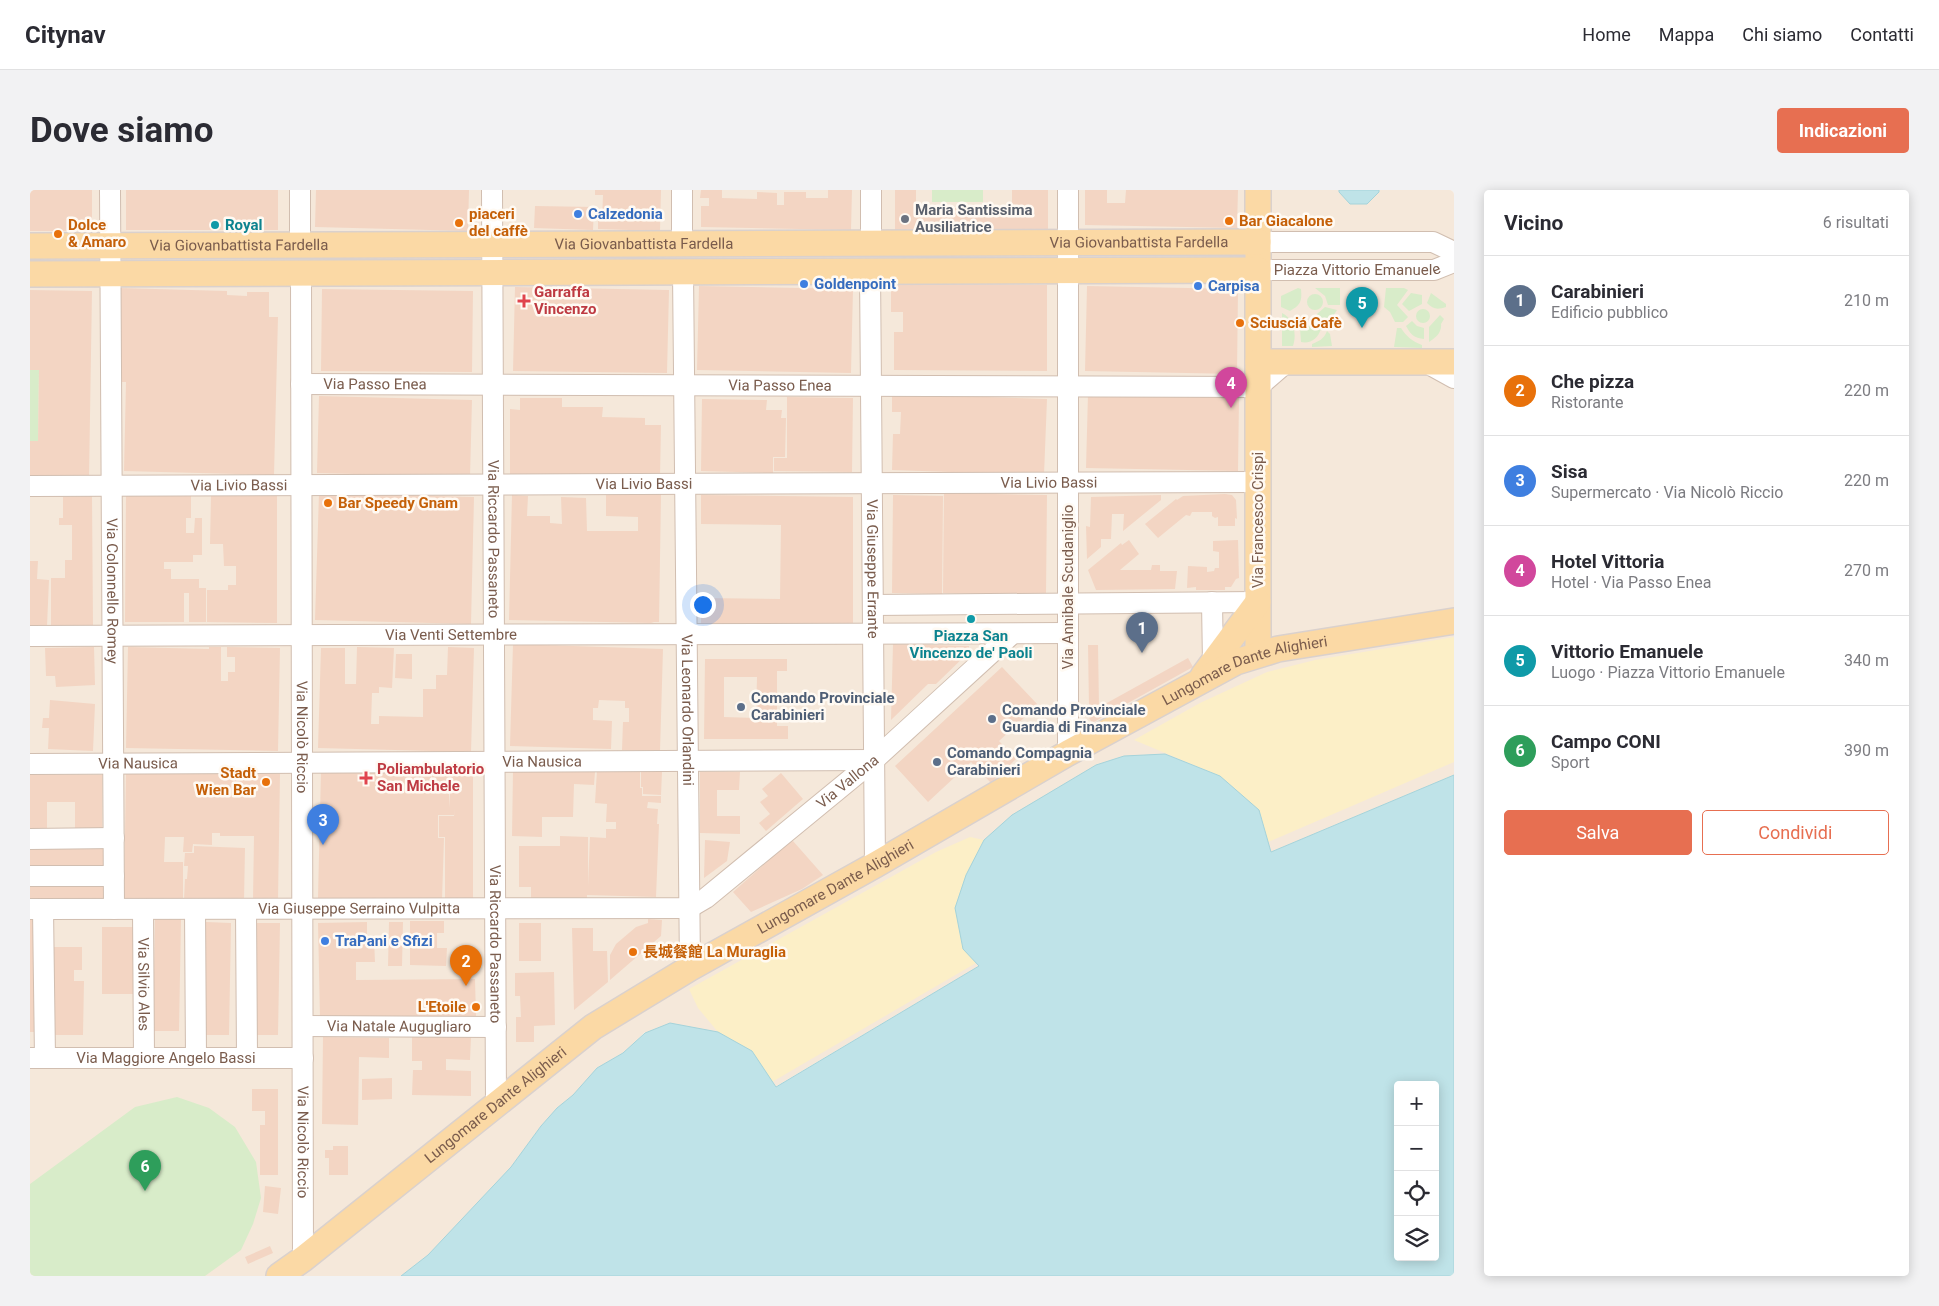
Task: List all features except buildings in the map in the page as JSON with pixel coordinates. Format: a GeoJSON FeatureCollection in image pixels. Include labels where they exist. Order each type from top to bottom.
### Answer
{"type":"FeatureCollection","features":[{"type":"Feature","properties":{"kind":"main road","name":"Via Francesco Crispi"},"geometry":{"type":"LineString","coordinates":[[1258,190],[1258,654]]}},
{"type":"Feature","properties":{"kind":"main road","name":"Via Giovanbattista Fardella"},"geometry":{"type":"LineString","coordinates":[[30,246],[1258,242]]}},
{"type":"Feature","properties":{"kind":"main road","name":"Via Giovanbattista Fardella"},"geometry":{"type":"LineString","coordinates":[[30,274],[1258,270]]}},
{"type":"Feature","properties":{"kind":"main road"},"geometry":{"type":"LineString","coordinates":[[1258,375],[1287,362],[1454,362]]}},
{"type":"Feature","properties":{"kind":"main road"},"geometry":{"type":"LineString","coordinates":[[1198,683],[1258,602]]}},
{"type":"Feature","properties":{"kind":"main road","name":"Lungomare Dante Alighieri"},"geometry":{"type":"LineString","coordinates":[[279,1276],[303,1259],[593,1028],[690,968],[875,865],[1068,753],[1236,662],[1258,654],[1278,649],[1454,621]]}},
{"type":"Feature","properties":{"kind":"street","name":"Via Colonnello Romey"},"geometry":{"type":"LineString","coordinates":[[110,190],[114,909]]}},
{"type":"Feature","properties":{"kind":"street"},"geometry":{"type":"LineString","coordinates":[[300,190],[300,246]]}},
{"type":"Feature","properties":{"kind":"street","name":"Via Riccardo Passaneto"},"geometry":{"type":"LineString","coordinates":[[492,190],[494,272],[496,1105]]}},
{"type":"Feature","properties":{"kind":"street"},"geometry":{"type":"LineString","coordinates":[[682,190],[682,244]]}},
{"type":"Feature","properties":{"kind":"street"},"geometry":{"type":"LineString","coordinates":[[871,190],[871,244]]}},
{"type":"Feature","properties":{"kind":"street","name":"Via Annibale Scudaniglio"},"geometry":{"type":"LineString","coordinates":[[1068,190],[1068,753]]}},
{"type":"Feature","properties":{"kind":"street","name":"Piazza Vittorio Emanuele"},"geometry":{"type":"LineString","coordinates":[[1258,242],[1433,242],[1454,252]]}},
{"type":"Feature","properties":{"kind":"street","name":"Piazza Vittorio Emanuele"},"geometry":{"type":"LineString","coordinates":[[1258,270],[1434,270],[1454,262]]}},
{"type":"Feature","properties":{"kind":"street","name":"Via Giuseppe Errante"},"geometry":{"type":"LineString","coordinates":[[870,271],[875,865]]}},
{"type":"Feature","properties":{"kind":"street","name":"Via Leonardo Orlandini"},"geometry":{"type":"LineString","coordinates":[[683,272],[690,968]]}},
{"type":"Feature","properties":{"kind":"street","name":"Via Nicolò Riccio"},"geometry":{"type":"LineString","coordinates":[[301,273],[303,1259]]}},
{"type":"Feature","properties":{"kind":"street"},"geometry":{"type":"LineString","coordinates":[[1425,362],[1454,378]]}},
{"type":"Feature","properties":{"kind":"street","name":"Via Passo Enea"},"geometry":{"type":"LineString","coordinates":[[301,384],[1068,386],[1258,375]]}},
{"type":"Feature","properties":{"kind":"street","name":"Via Livio Bassi"},"geometry":{"type":"LineString","coordinates":[[30,486],[1258,482]]}},
{"type":"Feature","properties":{"kind":"street"},"geometry":{"type":"LineString","coordinates":[[1212,602],[1213,663]]}},
{"type":"Feature","properties":{"kind":"street"},"geometry":{"type":"LineString","coordinates":[[873,605],[1258,602]]}},
{"type":"Feature","properties":{"kind":"street","name":"Via Venti Settembre"},"geometry":{"type":"LineString","coordinates":[[30,636],[873,634],[1006,639],[1068,633]]}},
{"type":"Feature","properties":{"kind":"street","name":"Via Vallona"},"geometry":{"type":"LineString","coordinates":[[689,908],[706,898],[874,760],[1006,639]]}},
{"type":"Feature","properties":{"kind":"street","name":"Via Nausica"},"geometry":{"type":"LineString","coordinates":[[30,764],[874,760]]}},
{"type":"Feature","properties":{"kind":"street"},"geometry":{"type":"LineString","coordinates":[[30,838],[114,838]]}},
{"type":"Feature","properties":{"kind":"street"},"geometry":{"type":"LineString","coordinates":[[30,876],[114,876]]}},
{"type":"Feature","properties":{"kind":"street","name":"Via Giuseppe Serraino Vulpitta"},"geometry":{"type":"LineString","coordinates":[[37,909],[689,908]]}},
{"type":"Feature","properties":{"kind":"street"},"geometry":{"type":"LineString","coordinates":[[37,909],[37,1058]]}},
{"type":"Feature","properties":{"kind":"street","name":"Via Silvio Ales"},"geometry":{"type":"LineString","coordinates":[[143,909],[144,1058]]}},
{"type":"Feature","properties":{"kind":"street"},"geometry":{"type":"LineString","coordinates":[[195,909],[196,1058]]}},
{"type":"Feature","properties":{"kind":"street"},"geometry":{"type":"LineString","coordinates":[[246,909],[247,1058]]}},
{"type":"Feature","properties":{"kind":"street","name":"Via Natale Augugliaro"},"geometry":{"type":"LineString","coordinates":[[303,1026],[496,1027]]}},
{"type":"Feature","properties":{"kind":"street","name":"Via Maggiore Angelo Bassi"},"geometry":{"type":"LineString","coordinates":[[37,1058],[303,1058]]}},
{"type":"Feature","properties":{"kind":"shaded area"},"geometry":{"type":"Polygon","coordinates":[[[30,190],[1454,190],[1454,775],[1271,852],[1259,810],[979,966],[775,1087],[752,1051],[645,1032],[623,1053],[597,1068],[573,1095],[557,1108],[541,1126],[511,1167],[428,1255],[401,1276],[30,1276],[30,190]]]}},
{"type":"Feature","properties":{"kind":"green space"},"geometry":{"type":"Polygon","coordinates":[[[932,190],[983,190],[983,202],[932,202],[932,190]]]}},
{"type":"Feature","properties":{"kind":"green space"},"geometry":{"type":"Polygon","coordinates":[[[1298,288],[1301,289],[1299,305],[1290,311],[1281,307],[1281,296],[1298,288]]]}},
{"type":"Feature","properties":{"kind":"green space"},"geometry":{"type":"Polygon","coordinates":[[[1315,288],[1340,288],[1340,305],[1328,305],[1325,296],[1315,288]]]}},
{"type":"Feature","properties":{"kind":"green space"},"geometry":{"type":"Polygon","coordinates":[[[1386,288],[1404,288],[1408,290],[1397,305],[1408,317],[1403,322],[1395,322],[1390,312],[1384,307],[1386,288]]]}},
{"type":"Feature","properties":{"kind":"green space"},"geometry":{"type":"Polygon","coordinates":[[[1411,293],[1422,295],[1422,304],[1409,311],[1402,304],[1411,293]]]}},
{"type":"Feature","properties":{"kind":"green space"},"geometry":{"type":"Polygon","coordinates":[[[1431,293],[1446,304],[1446,307],[1431,307],[1427,303],[1431,293]]]}},
{"type":"Feature","properties":{"kind":"green space"},"geometry":{"type":"Polygon","coordinates":[[[1315,294],[1323,302],[1315,310],[1307,302],[1315,294]]]}},
{"type":"Feature","properties":{"kind":"green space"},"geometry":{"type":"Polygon","coordinates":[[[1325,307],[1337,310],[1328,324],[1315,321],[1317,314],[1325,307]]]}},
{"type":"Feature","properties":{"kind":"green space"},"geometry":{"type":"Polygon","coordinates":[[[1420,309],[1426,309],[1430,316],[1426,323],[1420,323],[1416,319],[1416,313],[1420,309]]]}},
{"type":"Feature","properties":{"kind":"green space"},"geometry":{"type":"Polygon","coordinates":[[[1282,313],[1294,327],[1295,337],[1293,346],[1282,346],[1282,313]]]}},
{"type":"Feature","properties":{"kind":"green space"},"geometry":{"type":"Polygon","coordinates":[[[1440,315],[1444,319],[1439,333],[1429,342],[1429,327],[1440,315]]]}},
{"type":"Feature","properties":{"kind":"green space"},"geometry":{"type":"Polygon","coordinates":[[[1412,321],[1417,326],[1424,328],[1424,339],[1413,336],[1406,326],[1412,321]]]}},
{"type":"Feature","properties":{"kind":"green space"},"geometry":{"type":"Polygon","coordinates":[[[1312,324],[1321,329],[1318,335],[1314,340],[1301,342],[1300,328],[1312,324]]]}},
{"type":"Feature","properties":{"kind":"green space"},"geometry":{"type":"Polygon","coordinates":[[[1397,328],[1401,328],[1405,334],[1422,345],[1422,348],[1394,347],[1397,328]]]}},
{"type":"Feature","properties":{"kind":"green space"},"geometry":{"type":"Polygon","coordinates":[[[1327,331],[1330,334],[1332,346],[1312,347],[1312,344],[1323,338],[1327,331]]]}},
{"type":"Feature","properties":{"kind":"green space"},"geometry":{"type":"Polygon","coordinates":[[[30,370],[39,370],[38,441],[30,441],[30,370]]]}},
{"type":"Feature","properties":{"kind":"green space"},"geometry":{"type":"Polygon","coordinates":[[[177,1097],[209,1108],[235,1127],[256,1162],[261,1198],[253,1224],[241,1250],[205,1276],[30,1276],[30,1184],[135,1107],[177,1097]]]}},
{"type":"Feature","properties":{"kind":"sand"},"geometry":{"type":"Polygon","coordinates":[[[1454,637],[1454,762],[1268,842],[1259,810],[1220,776],[1134,740],[1200,703],[1267,672],[1315,660],[1454,637]]]}},
{"type":"Feature","properties":{"kind":"sand"},"geometry":{"type":"Polygon","coordinates":[[[970,837],[984,840],[966,875],[963,948],[976,963],[772,1082],[752,1051],[718,1032],[698,1008],[689,989],[936,852],[970,837]]]}},
{"type":"Feature","properties":{"kind":"water"},"geometry":{"type":"Polygon","coordinates":[[[1339,190],[1379,190],[1379,192],[1367,204],[1350,204],[1339,190]]]}},
{"type":"Feature","properties":{"kind":"water"},"geometry":{"type":"Polygon","coordinates":[[[1165,754],[1220,776],[1259,810],[1271,852],[1454,775],[1454,1276],[401,1276],[428,1255],[511,1167],[541,1126],[597,1068],[623,1053],[645,1033],[670,1023],[718,1032],[752,1051],[776,1087],[979,966],[963,949],[955,908],[966,875],[984,840],[1012,815],[1096,765],[1124,756],[1165,754]]]}},
{"type":"Feature","properties":{"kind":"place","name":"Calzedonia"},"geometry":{"type":"Point","coordinates":[578,214]}},
{"type":"Feature","properties":{"kind":"place","name":"Maria Santissima Ausiliatrice"},"geometry":{"type":"Point","coordinates":[905,219]}},
{"type":"Feature","properties":{"kind":"place","name":"Bar Giacalone"},"geometry":{"type":"Point","coordinates":[1229,221]}},
{"type":"Feature","properties":{"kind":"place","name":"piaceri del caffè"},"geometry":{"type":"Point","coordinates":[459,223]}},
{"type":"Feature","properties":{"kind":"place","name":"Royal"},"geometry":{"type":"Point","coordinates":[215,225]}},
{"type":"Feature","properties":{"kind":"place","name":"Dolce & Amaro"},"geometry":{"type":"Point","coordinates":[58,234]}},
{"type":"Feature","properties":{"kind":"place","name":"Goldenpoint"},"geometry":{"type":"Point","coordinates":[804,284]}},
{"type":"Feature","properties":{"kind":"place","name":"Carpisa"},"geometry":{"type":"Point","coordinates":[1198,286]}},
{"type":"Feature","properties":{"kind":"place","name":"Garraffa Vincenzo"},"geometry":{"type":"Point","coordinates":[524,301]}},
{"type":"Feature","properties":{"kind":"place","name":"Sciusciá Cafè"},"geometry":{"type":"Point","coordinates":[1240,323]}},
{"type":"Feature","properties":{"kind":"place","name":"Vittorio Emanuele"},"geometry":{"type":"Point","coordinates":[1362,328]}},
{"type":"Feature","properties":{"kind":"place","name":"Hotel Vittoria"},"geometry":{"type":"Point","coordinates":[1231,408]}},
{"type":"Feature","properties":{"kind":"place","name":"Bar Speedy Gnam"},"geometry":{"type":"Point","coordinates":[328,503]}},
{"type":"Feature","properties":{"kind":"place","name":"Piazza San Vincenzo de' Paoli"},"geometry":{"type":"Point","coordinates":[971,619]}},
{"type":"Feature","properties":{"kind":"place","name":"Carabinieri"},"geometry":{"type":"Point","coordinates":[1142,653]}},
{"type":"Feature","properties":{"kind":"place","name":"Comando Provinciale Carabinieri"},"geometry":{"type":"Point","coordinates":[741,707]}},
{"type":"Feature","properties":{"kind":"place","name":"Comando Provinciale Guardia di Finanza"},"geometry":{"type":"Point","coordinates":[992,719]}},
{"type":"Feature","properties":{"kind":"place","name":"Comando Compagnia Carabinieri"},"geometry":{"type":"Point","coordinates":[937,762]}},
{"type":"Feature","properties":{"kind":"place","name":"Poliambulatorio San Michele"},"geometry":{"type":"Point","coordinates":[366,778]}},
{"type":"Feature","properties":{"kind":"place","name":"Stadt Wien Bar"},"geometry":{"type":"Point","coordinates":[266,782]}},
{"type":"Feature","properties":{"kind":"place","name":"Sisa"},"geometry":{"type":"Point","coordinates":[323,845]}},
{"type":"Feature","properties":{"kind":"place","name":"TraPani e Sfizi"},"geometry":{"type":"Point","coordinates":[325,941]}},
{"type":"Feature","properties":{"kind":"place","name":"長城餐館 La Muraglia"},"geometry":{"type":"Point","coordinates":[633,952]}},
{"type":"Feature","properties":{"kind":"place","name":"Che pizza"},"geometry":{"type":"Point","coordinates":[466,986]}},
{"type":"Feature","properties":{"kind":"place","name":"L'Etoile"},"geometry":{"type":"Point","coordinates":[476,1007]}},
{"type":"Feature","properties":{"kind":"place","name":"Campo CONI"},"geometry":{"type":"Point","coordinates":[145,1191]}}]}
